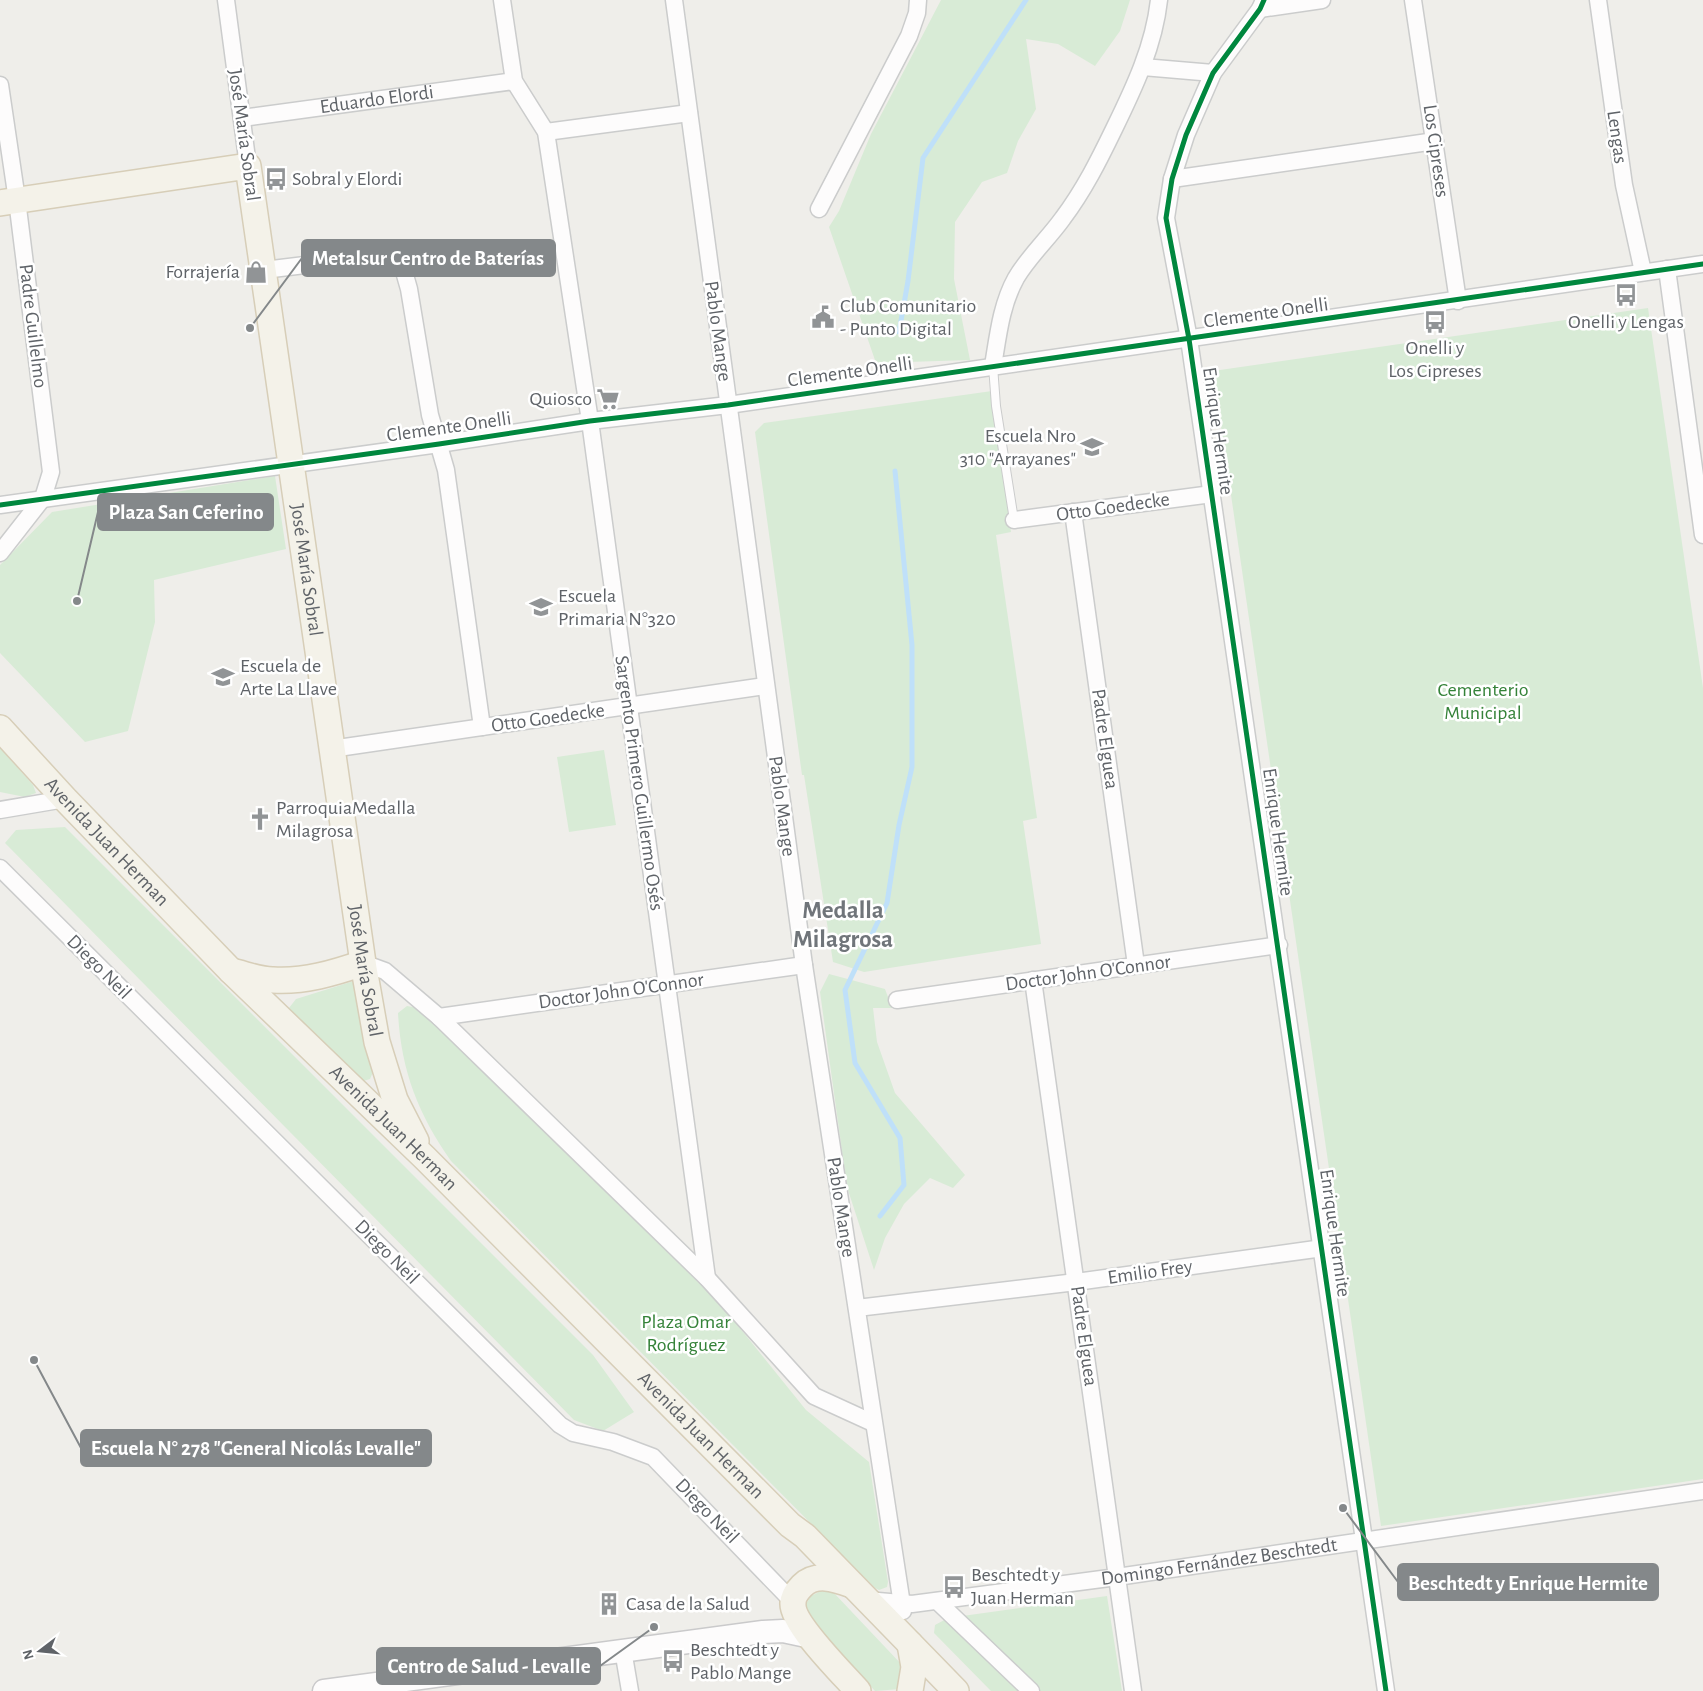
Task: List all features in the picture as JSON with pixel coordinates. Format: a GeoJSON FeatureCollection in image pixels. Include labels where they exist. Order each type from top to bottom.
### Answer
{"type":"FeatureCollection","features":[{"type":"Feature","properties":{"kind":"main road"},"geometry":{"type":"LineString","coordinates":[[9,202],[248,166]]}},
{"type":"Feature","properties":{"kind":"main road","name":"José María Sobral"},"geometry":{"type":"LineString","coordinates":[[248,166],[363,963],[378,1042],[395,1100],[425,1158]]}},
{"type":"Feature","properties":{"kind":"main road","name":"Avenida Juan Herman"},"geometry":{"type":"LineString","coordinates":[[0,728],[65,799],[231,971],[425,1158],[790,1525],[805,1536],[860,1593],[905,1619]]}},
{"type":"Feature","properties":{"kind":"main road"},"geometry":{"type":"LineString","coordinates":[[231,971],[272,980],[304,979],[334,973],[363,963]]}},
{"type":"Feature","properties":{"kind":"main road","name":"Avenida Juan Herman"},"geometry":{"type":"LineString","coordinates":[[790,1525],[802,1546],[808,1565],[796,1597]]}},
{"type":"Feature","properties":{"kind":"main road"},"geometry":{"type":"LineString","coordinates":[[858,1691],[802,1626],[796,1597],[820,1578],[830,1578],[860,1593]]}},
{"type":"Feature","properties":{"kind":"main road"},"geometry":{"type":"LineString","coordinates":[[905,1619],[914,1667],[910,1691]]}},
{"type":"Feature","properties":{"kind":"main road"},"geometry":{"type":"LineString","coordinates":[[905,1619],[956,1691]]}},
{"type":"Feature","properties":{"kind":"street","name":"José María Sobral"},"geometry":{"type":"LineString","coordinates":[[226,0],[248,166]]}},
{"type":"Feature","properties":{"kind":"street","name":"Sargento Primero Guillermo Osés"},"geometry":{"type":"LineString","coordinates":[[502,0],[514,81],[546,132],[590,421],[707,1278]]}},
{"type":"Feature","properties":{"kind":"street","name":"Pablo Mange"},"geometry":{"type":"LineString","coordinates":[[674,0],[804,965],[873,1422],[905,1619]]}},
{"type":"Feature","properties":{"kind":"street"},"geometry":{"type":"LineString","coordinates":[[819,209],[909,36],[917,13],[918,0]]}},
{"type":"Feature","properties":{"kind":"street"},"geometry":{"type":"LineString","coordinates":[[992,366],[1005,303],[1016,278],[1063,218],[1093,172],[1143,67],[1153,33],[1159,0]]}},
{"type":"Feature","properties":{"kind":"street"},"geometry":{"type":"LineString","coordinates":[[1262,5],[1322,0]]}},
{"type":"Feature","properties":{"kind":"street","name":"Los Cipreses"},"geometry":{"type":"LineString","coordinates":[[1413,0],[1458,301]]}},
{"type":"Feature","properties":{"kind":"street","name":"Lengas"},"geometry":{"type":"LineString","coordinates":[[1598,0],[1624,185],[1643,272]]}},
{"type":"Feature","properties":{"kind":"street","name":"Enrique Hermite"},"geometry":{"type":"LineString","coordinates":[[1262,5],[1213,73],[1186,135],[1172,179],[1166,218],[1189,339],[1279,946],[1386,1691]]}},
{"type":"Feature","properties":{"kind":"street"},"geometry":{"type":"LineString","coordinates":[[1143,67],[1213,73]]}},
{"type":"Feature","properties":{"kind":"street","name":"Eduardo Elordi"},"geometry":{"type":"LineString","coordinates":[[242,118],[514,81]]}},
{"type":"Feature","properties":{"kind":"street","name":"Padre Guillelmo"},"geometry":{"type":"LineString","coordinates":[[0,84],[9,202],[51,472],[43,498],[0,553]]}},
{"type":"Feature","properties":{"kind":"street"},"geometry":{"type":"LineString","coordinates":[[546,132],[689,113]]}},
{"type":"Feature","properties":{"kind":"street"},"geometry":{"type":"LineString","coordinates":[[1172,179],[1434,141]]}},
{"type":"Feature","properties":{"kind":"street"},"geometry":{"type":"LineString","coordinates":[[264,270],[378,256],[391,259],[403,268],[409,289],[430,415],[446,470],[482,727]]}},
{"type":"Feature","properties":{"kind":"street","name":"Clemente Onelli"},"geometry":{"type":"LineString","coordinates":[[0,505],[1458,301],[1703,264]]}},
{"type":"Feature","properties":{"kind":"street"},"geometry":{"type":"LineString","coordinates":[[1667,269],[1703,535]]}},
{"type":"Feature","properties":{"kind":"street","name":"Otto Goedecke"},"geometry":{"type":"LineString","coordinates":[[1014,520],[1212,494]]}},
{"type":"Feature","properties":{"kind":"street","name":"Padre Elguea"},"geometry":{"type":"LineString","coordinates":[[1073,512],[1136,965]]}},
{"type":"Feature","properties":{"kind":"street","name":"Otto Goedecke"},"geometry":{"type":"LineString","coordinates":[[331,749],[765,686]]}},
{"type":"Feature","properties":{"kind":"street"},"geometry":{"type":"LineString","coordinates":[[0,810],[65,799]]}},
{"type":"Feature","properties":{"kind":"street","name":"Diego Neil"},"geometry":{"type":"LineString","coordinates":[[0,868],[560,1425],[573,1433],[613,1442],[653,1457],[796,1597]]}},
{"type":"Feature","properties":{"kind":"street","name":"Doctor John O'Connor"},"geometry":{"type":"LineString","coordinates":[[897,1000],[1279,946]]}},
{"type":"Feature","properties":{"kind":"street"},"geometry":{"type":"LineString","coordinates":[[363,963],[385,971],[439,1017],[707,1278],[814,1396],[873,1422]]}},
{"type":"Feature","properties":{"kind":"street","name":"Doctor John O'Connor"},"geometry":{"type":"LineString","coordinates":[[439,1017],[804,965]]}},
{"type":"Feature","properties":{"kind":"street","name":"Padre Elguea"},"geometry":{"type":"LineString","coordinates":[[1033,980],[1133,1691]]}},
{"type":"Feature","properties":{"kind":"street","name":"Emilio Frey"},"geometry":{"type":"LineString","coordinates":[[857,1308],[1076,1282],[1323,1248]]}},
{"type":"Feature","properties":{"kind":"street","name":"Domingo Fernández Beschtedt"},"geometry":{"type":"LineString","coordinates":[[905,1619],[937,1601],[1364,1541],[1703,1490]]}},
{"type":"Feature","properties":{"kind":"street"},"geometry":{"type":"LineString","coordinates":[[763,1632],[777,1623],[796,1597]]}},
{"type":"Feature","properties":{"kind":"street"},"geometry":{"type":"LineString","coordinates":[[937,1601],[1031,1691]]}},
{"type":"Feature","properties":{"kind":"street"},"geometry":{"type":"LineString","coordinates":[[324,1691],[763,1632],[783,1631],[811,1637]]}},
{"type":"Feature","properties":{"kind":"street"},"geometry":{"type":"LineString","coordinates":[[623,1650],[630,1691]]}},
{"type":"Feature","properties":{"kind":"lane"},"geometry":{"type":"LineString","coordinates":[[992,366],[996,406],[1014,520]]}},
{"type":"Feature","properties":{"kind":"green space"},"geometry":{"type":"Polygon","coordinates":[[[941,0],[1130,0],[1120,31],[1095,66],[1058,44],[1026,39],[1036,109],[1018,141],[1007,173],[982,182],[955,222],[954,279],[970,360],[876,363],[829,227],[839,211],[871,134],[941,0]]]}},
{"type":"Feature","properties":{"kind":"green space","name":"Cementerio Municipal"},"geometry":{"type":"Polygon","coordinates":[[[1648,308],[1703,688],[1703,1479],[1381,1526],[1213,371],[1648,308]]]}},
{"type":"Feature","properties":{"kind":"green space"},"geometry":{"type":"Polygon","coordinates":[[[992,391],[1011,532],[996,535],[1037,818],[1023,821],[1041,944],[864,972],[833,962],[804,775],[802,775],[755,432],[764,423],[992,391]]]}},
{"type":"Feature","properties":{"kind":"green space"},"geometry":{"type":"Polygon","coordinates":[[[275,476],[286,549],[154,580],[155,622],[128,731],[85,742],[0,653],[0,565],[52,512],[275,476]]]}},
{"type":"Feature","properties":{"kind":"green space"},"geometry":{"type":"Polygon","coordinates":[[[0,748],[33,785],[36,793],[25,797],[0,792],[0,748]]]}},
{"type":"Feature","properties":{"kind":"green space"},"geometry":{"type":"Polygon","coordinates":[[[604,750],[616,825],[569,832],[557,757],[604,750]]]}},
{"type":"Feature","properties":{"kind":"green space"},"geometry":{"type":"Polygon","coordinates":[[[65,827],[593,1355],[634,1412],[603,1431],[574,1420],[5,843],[16,830],[65,827]]]}},
{"type":"Feature","properties":{"kind":"green space"},"geometry":{"type":"Polygon","coordinates":[[[829,974],[885,989],[892,1008],[873,1008],[877,1042],[895,1093],[965,1175],[953,1188],[930,1178],[904,1204],[885,1238],[874,1270],[847,1187],[820,992],[829,974]]]}},
{"type":"Feature","properties":{"kind":"green space"},"geometry":{"type":"Polygon","coordinates":[[[354,981],[373,1072],[370,1079],[360,1082],[292,1015],[289,1008],[296,999],[354,981]]]}},
{"type":"Feature","properties":{"kind":"green space","name":"Plaza Omar Rodríguez"},"geometry":{"type":"Polygon","coordinates":[[[407,1006],[418,1008],[702,1286],[727,1312],[806,1410],[869,1462],[888,1582],[887,1587],[879,1590],[875,1588],[451,1161],[429,1126],[413,1091],[407,1072],[398,1013],[407,1006]]]}},
{"type":"Feature","properties":{"kind":"green space"},"geometry":{"type":"Polygon","coordinates":[[[821,1591],[831,1591],[834,1593],[903,1666],[900,1689],[875,1691],[810,1620],[806,1604],[811,1596],[821,1591]]]}},
{"type":"Feature","properties":{"kind":"green space"},"geometry":{"type":"Polygon","coordinates":[[[1107,1596],[1122,1691],[991,1691],[934,1633],[935,1625],[948,1618],[1107,1596]]]}},
{"type":"Feature","properties":{"kind":"waterway"},"geometry":{"type":"LineString","coordinates":[[899,332],[908,281],[923,158],[1026,0]]}},
{"type":"Feature","properties":{"kind":"waterway"},"geometry":{"type":"LineString","coordinates":[[880,1216],[904,1185],[900,1138],[855,1063],[845,990],[887,903],[899,825],[912,767],[912,645],[895,471]]}},
{"type":"Feature","properties":{"kind":"cycle path"},"geometry":{"type":"LineString","coordinates":[[1264,0],[1260,9],[1213,73],[1186,135],[1172,179],[1166,218],[1189,339],[1386,1691]]}},
{"type":"Feature","properties":{"kind":"cycle path"},"geometry":{"type":"LineString","coordinates":[[0,505],[590,421],[728,405],[1703,264]]}},
{"type":"Feature","properties":{"kind":"place","name":"Sobral y Elordi"},"geometry":{"type":"Point","coordinates":[276,179]}},
{"type":"Feature","properties":{"kind":"place","name":"Forrajería"},"geometry":{"type":"Point","coordinates":[256,272]}},
{"type":"Feature","properties":{"kind":"place","name":"Onelli y Lengas"},"geometry":{"type":"Point","coordinates":[1626,295]}},
{"type":"Feature","properties":{"kind":"place","name":"Club Comunitario - Punto Digital"},"geometry":{"type":"Point","coordinates":[823,317]}},
{"type":"Feature","properties":{"kind":"place","name":"Onelli y Los Cipreses"},"geometry":{"type":"Point","coordinates":[1435,322]}},
{"type":"Feature","properties":{"kind":"place","name":"Metalsur Centro de Baterías"},"geometry":{"type":"Point","coordinates":[250,328]}},
{"type":"Feature","properties":{"kind":"place","name":"Quiosco"},"geometry":{"type":"Point","coordinates":[608,399]}},
{"type":"Feature","properties":{"kind":"place","name":"Escuela Nro 310 \"Arrayanes\""},"geometry":{"type":"Point","coordinates":[1092,447]}},
{"type":"Feature","properties":{"kind":"place","name":"Plaza San Ceferino"},"geometry":{"type":"Point","coordinates":[77,601]}},
{"type":"Feature","properties":{"kind":"place","name":"Escuela Primaria N°320"},"geometry":{"type":"Point","coordinates":[541,607]}},
{"type":"Feature","properties":{"kind":"place","name":"Escuela de Arte La Llave"},"geometry":{"type":"Point","coordinates":[223,677]}},
{"type":"Feature","properties":{"kind":"place","name":"ParroquiaMedalla Milagrosa"},"geometry":{"type":"Point","coordinates":[260,819]}},
{"type":"Feature","properties":{"kind":"place","name":"Escuela N° 278 \"General Nicolás Levalle\""},"geometry":{"type":"Point","coordinates":[34,1360]}},
{"type":"Feature","properties":{"kind":"place","name":"Beschtedt y Enrique Hermite"},"geometry":{"type":"Point","coordinates":[1343,1508]}},
{"type":"Feature","properties":{"kind":"place","name":"Beschtedt y Juan Herman"},"geometry":{"type":"Point","coordinates":[954,1587]}},
{"type":"Feature","properties":{"kind":"place","name":"Casa de la Salud"},"geometry":{"type":"Point","coordinates":[609,1604]}},
{"type":"Feature","properties":{"kind":"place","name":"Centro de Salud - Levalle"},"geometry":{"type":"Point","coordinates":[654,1627]}},
{"type":"Feature","properties":{"kind":"place","name":"Beschtedt y Pablo Mange"},"geometry":{"type":"Point","coordinates":[673,1661]}},
{"type":"Feature","properties":{"kind":"district","name":"Medalla Milagrosa"},"geometry":{"type":"Point","coordinates":[843,924]}}]}
